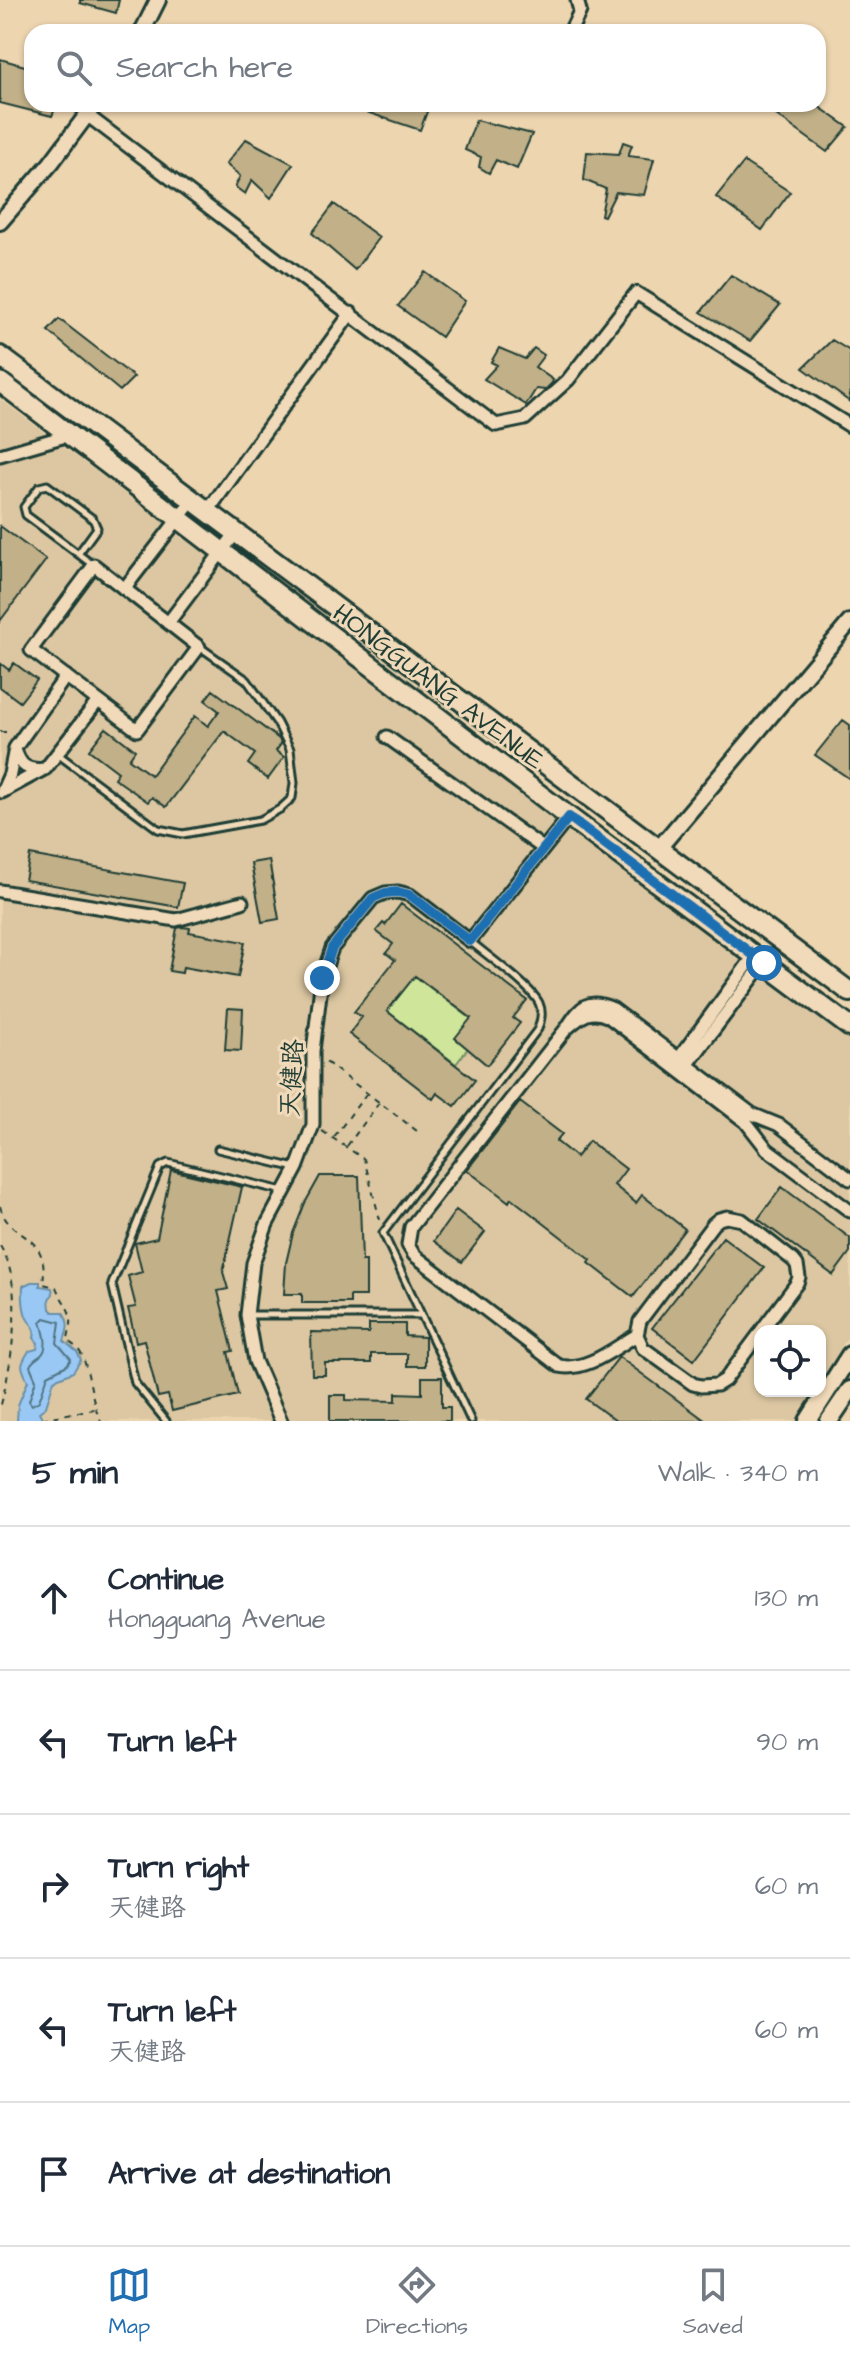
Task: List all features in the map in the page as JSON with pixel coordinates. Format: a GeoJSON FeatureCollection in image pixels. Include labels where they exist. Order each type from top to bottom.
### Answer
{"type":"FeatureCollection","features":[{"type":"Feature","properties":{"kind":"main road","name":"HONGGUANG AVENUE"},"geometry":{"type":"LineString","coordinates":[[0,356],[850,992]]}},
{"type":"Feature","properties":{"kind":"main road","name":"HONGGUANG AVENUE"},"geometry":{"type":"LineString","coordinates":[[0,382],[221,553],[850,1027]]}},
{"type":"Feature","properties":{"kind":"main road"},"geometry":{"type":"LineString","coordinates":[[826,1382],[850,1355]]}},
{"type":"Feature","properties":{"kind":"main road"},"geometry":{"type":"LineString","coordinates":[[829,1421],[850,1390]]}},
{"type":"Feature","properties":{"kind":"main road"},"geometry":{"type":"LineString","coordinates":[[808,1421],[819,1397]]}},
{"type":"Feature","properties":{"kind":"street"},"geometry":{"type":"LineString","coordinates":[[146,24],[158,0]]}},
{"type":"Feature","properties":{"kind":"street"},"geometry":{"type":"LineString","coordinates":[[574,24],[580,11],[577,0]]}},
{"type":"Feature","properties":{"kind":"street"},"geometry":{"type":"LineString","coordinates":[[0,222],[89,112]]}},
{"type":"Feature","properties":{"kind":"street"},"geometry":{"type":"LineString","coordinates":[[94,112],[496,425],[525,419],[568,380],[636,293],[850,426]]}},
{"type":"Feature","properties":{"kind":"street"},"geometry":{"type":"LineString","coordinates":[[124,589],[178,520],[200,506],[351,313]]}},
{"type":"Feature","properties":{"kind":"street"},"geometry":{"type":"LineString","coordinates":[[0,455],[69,435]]}},
{"type":"Feature","properties":{"kind":"street"},"geometry":{"type":"LineString","coordinates":[[168,623],[235,534]]}},
{"type":"Feature","properties":{"kind":"street"},"geometry":{"type":"LineString","coordinates":[[94,565],[124,589],[199,647],[137,730],[31,650],[94,565]]}},
{"type":"Feature","properties":{"kind":"street"},"geometry":{"type":"LineString","coordinates":[[659,848],[850,622]]}},
{"type":"Feature","properties":{"kind":"street"},"geometry":{"type":"LineString","coordinates":[[1,794],[10,774],[15,748],[66,676]]}},
{"type":"Feature","properties":{"kind":"street"},"geometry":{"type":"LineString","coordinates":[[1,794],[46,768],[98,701]]}},
{"type":"Feature","properties":{"kind":"street"},"geometry":{"type":"LineString","coordinates":[[387,737],[543,848]]}},
{"type":"Feature","properties":{"kind":"street"},"geometry":{"type":"LineString","coordinates":[[15,748],[24,767],[34,770],[46,768]]}},
{"type":"Feature","properties":{"kind":"street"},"geometry":{"type":"LineString","coordinates":[[470,941],[569,817]]}},
{"type":"Feature","properties":{"kind":"street"},"geometry":{"type":"LineString","coordinates":[[0,891],[176,920],[242,902]]}},
{"type":"Feature","properties":{"kind":"street","name":"天健路"},"geometry":{"type":"LineString","coordinates":[[281,1421],[255,1361],[247,1315],[253,1263],[267,1224],[297,1168],[313,1125],[313,1051],[327,960],[332,948],[373,898],[385,893],[410,895],[470,941]]}},
{"type":"Feature","properties":{"kind":"street"},"geometry":{"type":"LineString","coordinates":[[680,1066],[759,960]]}},
{"type":"Feature","properties":{"kind":"street"},"geometry":{"type":"LineString","coordinates":[[637,1335],[585,1365],[575,1368],[559,1366],[414,1255],[408,1245],[411,1227],[582,1007],[599,1004],[613,1009],[746,1122],[767,1149],[850,1211]]}},
{"type":"Feature","properties":{"kind":"street"},"geometry":{"type":"LineString","coordinates":[[680,1066],[752,1114],[779,1125],[850,1179]]}},
{"type":"Feature","properties":{"kind":"street"},"geometry":{"type":"LineString","coordinates":[[754,1343],[725,1380],[717,1385],[701,1386],[693,1384],[643,1348],[637,1335],[640,1321],[713,1224],[727,1217],[742,1220],[797,1265],[797,1283],[767,1325]]}},
{"type":"Feature","properties":{"kind":"lane"},"geometry":{"type":"LineString","coordinates":[[78,554],[97,528],[93,519],[47,485],[39,487],[24,507],[26,515],[78,554],[94,565]]}},
{"type":"Feature","properties":{"kind":"lane"},"geometry":{"type":"LineString","coordinates":[[57,754],[158,829],[183,834],[260,820],[280,809],[292,798],[294,783],[290,749],[277,723],[247,680],[199,647]]}},
{"type":"Feature","properties":{"kind":"lane"},"geometry":{"type":"LineString","coordinates":[[470,941],[533,995],[541,1011],[541,1020],[538,1029],[383,1233],[471,1421]]}},
{"type":"Feature","properties":{"kind":"lane"},"geometry":{"type":"LineString","coordinates":[[218,1149],[297,1168]]}},
{"type":"Feature","properties":{"kind":"lane"},"geometry":{"type":"LineString","coordinates":[[166,1421],[135,1383],[112,1284],[160,1167],[168,1163],[284,1191]]}},
{"type":"Feature","properties":{"kind":"lane"},"geometry":{"type":"LineString","coordinates":[[247,1315],[421,1315]]}},
{"type":"Feature","properties":{"kind":"path"},"geometry":{"type":"LineString","coordinates":[[313,1051],[417,1131]]}},
{"type":"Feature","properties":{"kind":"path"},"geometry":{"type":"LineString","coordinates":[[333,1138],[367,1093]]}},
{"type":"Feature","properties":{"kind":"path"},"geometry":{"type":"LineString","coordinates":[[347,1147],[380,1103]]}},
{"type":"Feature","properties":{"kind":"path"},"geometry":{"type":"LineString","coordinates":[[313,1125],[364,1159],[383,1233]]}},
{"type":"Feature","properties":{"kind":"path"},"geometry":{"type":"LineString","coordinates":[[0,1206],[3,1217],[35,1243],[45,1267],[43,1284],[56,1287],[69,1311],[72,1325],[67,1335],[68,1341],[78,1349],[83,1359],[95,1409],[101,1421]]}},
{"type":"Feature","properties":{"kind":"path"},"geometry":{"type":"LineString","coordinates":[[0,1246],[6,1256],[14,1300],[13,1348],[0,1408]]}},
{"type":"Feature","properties":{"kind":"path"},"geometry":{"type":"LineString","coordinates":[[30,1421],[95,1409]]}},
{"type":"Feature","properties":{"kind":"shaded area"},"geometry":{"type":"Polygon","coordinates":[[[0,399],[850,1040],[850,1333],[826,1373],[826,1325],[754,1325],[754,1397],[811,1397],[797,1421],[0,1421],[0,399]]]}},
{"type":"Feature","properties":{"kind":"green space"},"geometry":{"type":"Polygon","coordinates":[[[415,976],[483,1028],[456,1064],[387,1011],[415,976]]]}},
{"type":"Feature","properties":{"kind":"water"},"geometry":{"type":"Polygon","coordinates":[[[40,1282],[40,1286],[52,1288],[50,1309],[63,1312],[68,1326],[64,1341],[81,1360],[73,1372],[54,1380],[46,1407],[39,1412],[44,1421],[17,1421],[18,1405],[28,1381],[22,1369],[23,1363],[29,1351],[37,1349],[38,1343],[23,1303],[23,1286],[40,1282]]]}},
{"type":"Feature","properties":{"kind":"building"},"geometry":{"type":"Polygon","coordinates":[[[80,0],[119,0],[116,13],[80,3],[80,0]]]}},
{"type":"Feature","properties":{"kind":"building"},"geometry":{"type":"Polygon","coordinates":[[[0,59],[24,66],[24,109],[0,103],[0,59]]]}},
{"type":"Feature","properties":{"kind":"building"},"geometry":{"type":"Polygon","coordinates":[[[366,112],[427,112],[420,130],[366,112]]]}},
{"type":"Feature","properties":{"kind":"building"},"geometry":{"type":"Polygon","coordinates":[[[772,112],[826,112],[848,127],[827,152],[772,112]]]}},
{"type":"Feature","properties":{"kind":"building"},"geometry":{"type":"Polygon","coordinates":[[[476,120],[532,134],[517,169],[496,160],[489,173],[479,167],[481,157],[465,150],[476,120]]]}},
{"type":"Feature","properties":{"kind":"building"},"geometry":{"type":"Polygon","coordinates":[[[246,139],[293,164],[271,198],[252,180],[245,194],[235,187],[240,176],[226,164],[246,139]]]}},
{"type":"Feature","properties":{"kind":"building"},"geometry":{"type":"Polygon","coordinates":[[[623,142],[632,145],[628,156],[654,159],[644,195],[616,192],[604,216],[601,215],[606,189],[584,180],[587,152],[619,154],[623,142]]]}},
{"type":"Feature","properties":{"kind":"building"},"geometry":{"type":"Polygon","coordinates":[[[744,162],[790,192],[762,230],[716,197],[744,162]]]}},
{"type":"Feature","properties":{"kind":"building"},"geometry":{"type":"Polygon","coordinates":[[[334,204],[379,237],[355,270],[312,233],[334,204]]]}},
{"type":"Feature","properties":{"kind":"building"},"geometry":{"type":"Polygon","coordinates":[[[425,272],[465,301],[441,337],[398,306],[425,272]]]}},
{"type":"Feature","properties":{"kind":"building"},"geometry":{"type":"Polygon","coordinates":[[[731,275],[780,305],[750,341],[701,312],[731,275]]]}},
{"type":"Feature","properties":{"kind":"building"},"geometry":{"type":"Polygon","coordinates":[[[59,319],[134,377],[120,391],[48,331],[59,319]]]}},
{"type":"Feature","properties":{"kind":"building"},"geometry":{"type":"Polygon","coordinates":[[[832,340],[850,351],[850,402],[803,368],[832,340]]]}},
{"type":"Feature","properties":{"kind":"building"},"geometry":{"type":"Polygon","coordinates":[[[499,348],[525,359],[534,348],[544,355],[535,367],[553,380],[552,383],[545,390],[536,389],[526,405],[484,379],[497,365],[491,362],[499,348]]]}},
{"type":"Feature","properties":{"kind":"building"},"geometry":{"type":"Polygon","coordinates":[[[0,526],[46,560],[0,621],[0,526]]]}},
{"type":"Feature","properties":{"kind":"building"},"geometry":{"type":"Polygon","coordinates":[[[0,663],[9,670],[14,663],[37,680],[20,702],[0,687],[0,663]]]}},
{"type":"Feature","properties":{"kind":"building"},"geometry":{"type":"Polygon","coordinates":[[[213,690],[279,739],[281,744],[276,751],[284,757],[268,779],[248,764],[255,754],[224,731],[166,807],[152,797],[148,802],[114,778],[118,772],[89,750],[106,728],[135,750],[129,759],[151,775],[195,716],[208,726],[219,711],[205,700],[213,690]]]}},
{"type":"Feature","properties":{"kind":"building"},"geometry":{"type":"Polygon","coordinates":[[[843,720],[850,725],[850,779],[815,755],[843,720]]]}},
{"type":"Feature","properties":{"kind":"building"},"geometry":{"type":"Polygon","coordinates":[[[30,855],[183,883],[178,907],[25,880],[30,855]]]}},
{"type":"Feature","properties":{"kind":"building"},"geometry":{"type":"Polygon","coordinates":[[[269,860],[279,919],[262,922],[251,863],[269,860]]]}},
{"type":"Feature","properties":{"kind":"building"},"geometry":{"type":"Polygon","coordinates":[[[401,904],[527,1000],[513,1018],[520,1023],[487,1065],[455,1038],[471,1018],[415,976],[387,1011],[475,1080],[455,1106],[437,1093],[433,1099],[349,1034],[362,1017],[354,1012],[395,960],[386,953],[393,944],[376,931],[383,923],[385,925],[401,904]]]}},
{"type":"Feature","properties":{"kind":"building"},"geometry":{"type":"Polygon","coordinates":[[[177,928],[190,928],[189,932],[245,942],[238,977],[183,967],[182,973],[169,971],[177,928]]]}},
{"type":"Feature","properties":{"kind":"building"},"geometry":{"type":"Polygon","coordinates":[[[228,1008],[243,1009],[241,1051],[225,1050],[228,1008]]]}},
{"type":"Feature","properties":{"kind":"building"},"geometry":{"type":"Polygon","coordinates":[[[520,1102],[562,1134],[556,1141],[576,1157],[589,1141],[626,1169],[614,1185],[636,1203],[642,1195],[685,1229],[633,1297],[511,1198],[509,1202],[467,1170],[520,1102]]]}},
{"type":"Feature","properties":{"kind":"building"},"geometry":{"type":"Polygon","coordinates":[[[171,1170],[242,1187],[223,1272],[228,1289],[218,1291],[233,1351],[228,1352],[238,1395],[172,1411],[168,1395],[158,1397],[144,1340],[136,1342],[128,1308],[136,1307],[128,1276],[142,1272],[135,1243],[157,1238],[171,1170]]]}},
{"type":"Feature","properties":{"kind":"building"},"geometry":{"type":"Polygon","coordinates":[[[320,1176],[359,1176],[366,1296],[350,1296],[350,1303],[302,1303],[302,1294],[284,1294],[286,1263],[293,1233],[320,1176]]]}},
{"type":"Feature","properties":{"kind":"building"},"geometry":{"type":"Polygon","coordinates":[[[782,1187],[850,1238],[850,1252],[833,1275],[758,1219],[782,1187]]]}},
{"type":"Feature","properties":{"kind":"building"},"geometry":{"type":"Polygon","coordinates":[[[456,1210],[485,1232],[462,1262],[434,1241],[456,1210]]]}},
{"type":"Feature","properties":{"kind":"building"},"geometry":{"type":"Polygon","coordinates":[[[723,1237],[764,1268],[694,1360],[652,1328],[723,1237]]]}},
{"type":"Feature","properties":{"kind":"building"},"geometry":{"type":"Polygon","coordinates":[[[369,1324],[405,1324],[405,1336],[425,1337],[425,1366],[407,1366],[407,1354],[371,1354],[371,1363],[325,1363],[325,1375],[312,1375],[311,1332],[369,1333],[369,1324]]]}},
{"type":"Feature","properties":{"kind":"building"},"geometry":{"type":"Polygon","coordinates":[[[619,1357],[706,1421],[616,1421],[586,1399],[619,1357]]]}},
{"type":"Feature","properties":{"kind":"building"},"geometry":{"type":"Polygon","coordinates":[[[422,1377],[442,1377],[442,1407],[450,1407],[450,1421],[330,1421],[330,1395],[346,1395],[346,1400],[396,1401],[396,1393],[422,1394],[422,1377]]]}},
{"type":"Feature","properties":{"kind":"route"},"geometry":{"type":"LineString","coordinates":[[322,978],[332,948],[373,898],[385,893],[410,895],[470,941],[569,817],[764,963]]}}]}
